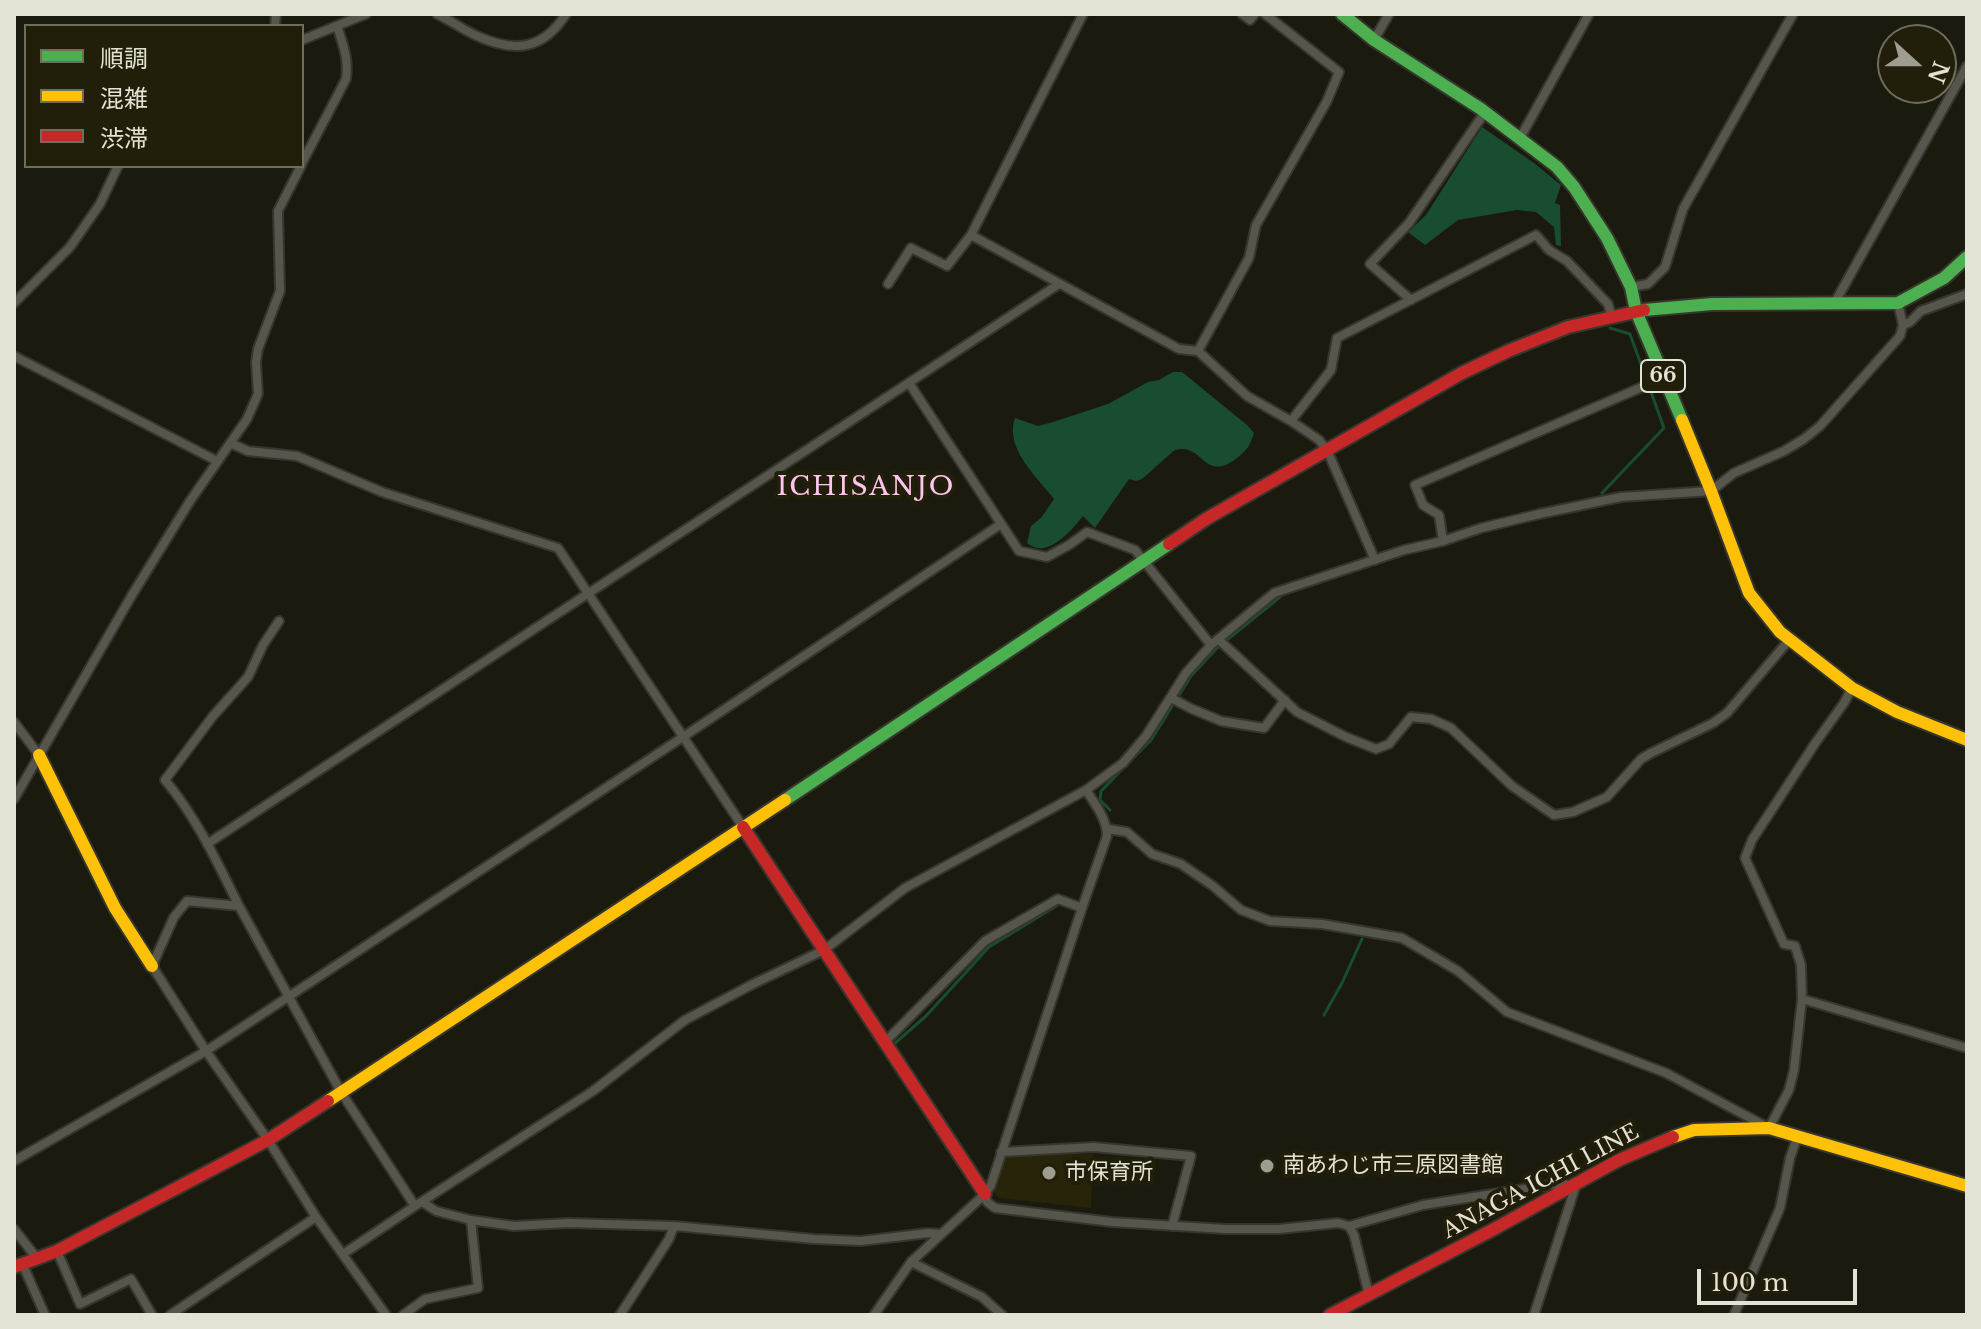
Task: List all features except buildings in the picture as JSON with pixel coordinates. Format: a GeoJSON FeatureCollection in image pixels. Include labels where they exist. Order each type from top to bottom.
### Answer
{"type":"FeatureCollection","features":[{"type":"Feature","properties":{"kind":"street"},"geometry":{"type":"LineString","coordinates":[[304,39],[365,14]]}},
{"type":"Feature","properties":{"kind":"street"},"geometry":{"type":"LineString","coordinates":[[437,14],[474,35],[498,44],[519,46],[543,41],[566,14]]}},
{"type":"Feature","properties":{"kind":"street"},"geometry":{"type":"LineString","coordinates":[[888,284],[911,248],[947,266],[971,235],[1083,14]]}},
{"type":"Feature","properties":{"kind":"street"},"geometry":{"type":"LineString","coordinates":[[1242,14],[1250,20],[1255,14]]}},
{"type":"Feature","properties":{"kind":"street"},"geometry":{"type":"LineString","coordinates":[[1198,351],[1249,258],[1256,225],[1327,101],[1339,72],[1265,14]]}},
{"type":"Feature","properties":{"kind":"street","name":"66"},"geometry":{"type":"LineString","coordinates":[[1342,14],[1374,40],[1520,138],[1557,167],[1574,187],[1607,238],[1631,287],[1636,311],[1711,491],[1749,593],[1780,632],[1852,688],[1897,712],[1967,740]]}},
{"type":"Feature","properties":{"kind":"street"},"geometry":{"type":"LineString","coordinates":[[1374,40],[1389,14]]}},
{"type":"Feature","properties":{"kind":"street"},"geometry":{"type":"LineString","coordinates":[[1520,138],[1589,14]]}},
{"type":"Feature","properties":{"kind":"street"},"geometry":{"type":"LineString","coordinates":[[1631,287],[1648,284],[1665,267],[1683,209],[1793,14]]}},
{"type":"Feature","properties":{"kind":"street"},"geometry":{"type":"LineString","coordinates":[[304,159],[346,79],[346,52],[337,26]]}},
{"type":"Feature","properties":{"kind":"street"},"geometry":{"type":"LineString","coordinates":[[1834,304],[1967,66]]}},
{"type":"Feature","properties":{"kind":"street"},"geometry":{"type":"LineString","coordinates":[[1411,300],[1370,264],[1409,223],[1485,112]]}},
{"type":"Feature","properties":{"kind":"street"},"geometry":{"type":"LineString","coordinates":[[16,297],[70,247],[100,204],[117,168]]}},
{"type":"Feature","properties":{"kind":"street"},"geometry":{"type":"LineString","coordinates":[[14,799],[132,595],[190,501],[247,419],[258,394],[258,349],[280,291],[278,211],[300,168]]}},
{"type":"Feature","properties":{"kind":"street"},"geometry":{"type":"LineString","coordinates":[[971,235],[1179,349],[1198,351],[1247,396],[1319,440],[1327,450],[1375,560]]}},
{"type":"Feature","properties":{"kind":"street"},"geometry":{"type":"LineString","coordinates":[[1291,421],[1331,370],[1337,338],[1536,235],[1549,250],[1567,261],[1608,304],[1612,317]]}},
{"type":"Feature","properties":{"kind":"street"},"geometry":{"type":"LineString","coordinates":[[45,1315],[18,1265],[57,1251],[268,1140],[1206,519],[1462,373],[1568,327],[1636,311],[1712,304],[1898,303],[1955,271],[1967,257]]}},
{"type":"Feature","properties":{"kind":"street"},"geometry":{"type":"LineString","coordinates":[[207,844],[1059,284]]}},
{"type":"Feature","properties":{"kind":"street"},"geometry":{"type":"LineString","coordinates":[[1903,325],[1921,311],[1967,294]]}},
{"type":"Feature","properties":{"kind":"street"},"geometry":{"type":"LineString","coordinates":[[343,1254],[593,1091],[685,1020],[824,950],[905,888],[1086,790],[1123,763],[1146,736],[1186,673],[1214,642],[1274,593],[1481,528],[1621,497],[1711,491],[1734,473],[1784,451],[1820,426],[1900,336],[1903,325],[1898,303]]}},
{"type":"Feature","properties":{"kind":"street"},"geometry":{"type":"LineString","coordinates":[[14,356],[217,461]]}},
{"type":"Feature","properties":{"kind":"street"},"geometry":{"type":"LineString","coordinates":[[1443,541],[1439,515],[1423,505],[1415,485],[1663,378]]}},
{"type":"Feature","properties":{"kind":"street"},"geometry":{"type":"LineString","coordinates":[[909,383],[1019,551],[1047,557],[1087,532],[1135,550],[1214,642],[1297,712],[1376,749],[1389,744],[1411,717],[1431,719],[1451,728],[1512,786],[1554,815],[1573,812],[1607,797],[1641,759],[1727,713],[1790,639]]}},
{"type":"Feature","properties":{"kind":"street"},"geometry":{"type":"LineString","coordinates":[[230,443],[248,451],[297,456],[382,492],[558,548],[985,1194],[987,1202],[995,1208],[1112,1222],[1279,1229],[1338,1223],[1349,1226],[1423,1205],[1562,1183],[1573,1185],[1534,1315]]}},
{"type":"Feature","properties":{"kind":"street"},"geometry":{"type":"LineString","coordinates":[[14,1161],[206,1051],[1001,524]]}},
{"type":"Feature","properties":{"kind":"street"},"geometry":{"type":"LineString","coordinates":[[279,621],[248,677],[213,716],[165,780],[183,802],[207,844],[341,1092],[418,1204],[471,1220],[514,1226],[569,1223],[674,1226],[861,1241],[940,1234]]}},
{"type":"Feature","properties":{"kind":"street"},"geometry":{"type":"LineString","coordinates":[[1108,829],[1127,832],[1152,854],[1181,864],[1241,910],[1270,921],[1322,924],[1402,938],[1458,971],[1507,1012],[1666,1073],[1769,1128],[1789,1090],[1794,1070],[1802,999],[1801,965],[1795,946],[1784,944],[1745,858],[1752,840],[1852,688]]}},
{"type":"Feature","properties":{"kind":"street"},"geometry":{"type":"LineString","coordinates":[[1171,698],[1221,721],[1264,728],[1285,700]]}},
{"type":"Feature","properties":{"kind":"street"},"geometry":{"type":"LineString","coordinates":[[14,722],[39,755],[115,908],[316,1217],[386,1315]]}},
{"type":"Feature","properties":{"kind":"street"},"geometry":{"type":"LineString","coordinates":[[874,1315],[911,1262],[991,1185],[1107,836],[1108,829],[1102,814],[1086,790]]}},
{"type":"Feature","properties":{"kind":"street"},"geometry":{"type":"LineString","coordinates":[[884,1043],[985,941],[1058,899],[1082,908]]}},
{"type":"Feature","properties":{"kind":"street"},"geometry":{"type":"LineString","coordinates":[[152,966],[174,917],[187,901],[239,906]]}},
{"type":"Feature","properties":{"kind":"street"},"geometry":{"type":"LineString","coordinates":[[1802,999],[1967,1048]]}},
{"type":"Feature","properties":{"kind":"street","name":"ANAGA ICHI LINE"},"geometry":{"type":"LineString","coordinates":[[1330,1315],[1619,1160],[1694,1130],[1769,1128],[1967,1184]]}},
{"type":"Feature","properties":{"kind":"street"},"geometry":{"type":"LineString","coordinates":[[1734,1315],[1780,1208],[1798,1135]]}},
{"type":"Feature","properties":{"kind":"street"},"geometry":{"type":"LineString","coordinates":[[1001,1152],[1094,1147],[1191,1156],[1172,1226]]}},
{"type":"Feature","properties":{"kind":"street"},"geometry":{"type":"LineString","coordinates":[[170,1315],[316,1217]]}},
{"type":"Feature","properties":{"kind":"street"},"geometry":{"type":"LineString","coordinates":[[403,1315],[425,1299],[478,1288],[471,1220]]}},
{"type":"Feature","properties":{"kind":"street"},"geometry":{"type":"LineString","coordinates":[[620,1315],[669,1239],[674,1226]]}},
{"type":"Feature","properties":{"kind":"street"},"geometry":{"type":"LineString","coordinates":[[1349,1226],[1369,1295]]}},
{"type":"Feature","properties":{"kind":"street"},"geometry":{"type":"LineString","coordinates":[[14,1229],[36,1257]]}},
{"type":"Feature","properties":{"kind":"street"},"geometry":{"type":"LineString","coordinates":[[57,1251],[80,1304],[131,1279],[152,1315]]}},
{"type":"Feature","properties":{"kind":"street"},"geometry":{"type":"LineString","coordinates":[[911,1262],[982,1297],[1002,1315]]}},
{"type":"Feature","properties":{"kind":"shaded area"},"geometry":{"type":"Polygon","coordinates":[[[1482,127],[1561,185],[1555,203],[1560,205],[1561,246],[1556,245],[1554,227],[1536,212],[1517,210],[1458,220],[1425,245],[1408,232],[1426,215],[1482,127]]]}},
{"type":"Feature","properties":{"kind":"shaded area"},"geometry":{"type":"Polygon","coordinates":[[[1173,372],[1182,372],[1247,425],[1254,433],[1246,450],[1226,465],[1217,467],[1185,449],[1175,450],[1142,479],[1129,479],[1095,528],[1083,516],[1065,536],[1050,546],[1042,548],[1027,543],[1031,526],[1041,518],[1054,499],[1018,451],[1013,429],[1015,418],[1038,426],[1053,422],[1108,404],[1173,372]]]}},
{"type":"Feature","properties":{"kind":"shaded area"},"geometry":{"type":"Polygon","coordinates":[[[1093,1154],[1091,1208],[999,1198],[993,1193],[1005,1156],[1093,1154]]]}},
{"type":"Feature","properties":{"kind":"waterway"},"geometry":{"type":"LineString","coordinates":[[1602,493],[1664,428],[1630,334],[1610,328]]}},
{"type":"Feature","properties":{"kind":"waterway"},"geometry":{"type":"LineString","coordinates":[[1110,810],[1100,800],[1101,791],[1151,740],[1191,676],[1217,648],[1280,597]]}},
{"type":"Feature","properties":{"kind":"waterway"},"geometry":{"type":"LineString","coordinates":[[894,1044],[926,1016],[989,947],[1058,905]]}},
{"type":"Feature","properties":{"kind":"waterway"},"geometry":{"type":"LineString","coordinates":[[1324,1015],[1362,939]]}},
{"type":"Feature","properties":{"kind":"traffic: fast"},"geometry":{"type":"LineString","coordinates":[[1342,14],[1374,40],[1481,109],[1557,167],[1574,187],[1607,238],[1631,287],[1636,311],[1682,420]]}},
{"type":"Feature","properties":{"kind":"traffic: fast"},"geometry":{"type":"LineString","coordinates":[[1644,310],[1712,304],[1898,303],[1944,278],[1967,257]]}},
{"type":"Feature","properties":{"kind":"traffic: fast"},"geometry":{"type":"LineString","coordinates":[[785,800],[1169,544]]}},
{"type":"Feature","properties":{"kind":"traffic: slow"},"geometry":{"type":"LineString","coordinates":[[1682,420],[1749,593],[1780,632],[1852,688],[1897,712],[1967,740]]}},
{"type":"Feature","properties":{"kind":"traffic: slow"},"geometry":{"type":"LineString","coordinates":[[39,755],[115,908],[152,966]]}},
{"type":"Feature","properties":{"kind":"traffic: slow"},"geometry":{"type":"LineString","coordinates":[[328,1101],[785,800]]}},
{"type":"Feature","properties":{"kind":"traffic: slow"},"geometry":{"type":"LineString","coordinates":[[1673,1137],[1694,1130],[1769,1128],[1967,1186]]}},
{"type":"Feature","properties":{"kind":"traffic: jam"},"geometry":{"type":"LineString","coordinates":[[1169,544],[1206,519],[1462,373],[1568,327],[1644,310]]}},
{"type":"Feature","properties":{"kind":"traffic: jam"},"geometry":{"type":"LineString","coordinates":[[743,827],[985,1194]]}},
{"type":"Feature","properties":{"kind":"traffic: jam"},"geometry":{"type":"LineString","coordinates":[[14,1267],[57,1251],[268,1140],[328,1101]]}},
{"type":"Feature","properties":{"kind":"traffic: jam"},"geometry":{"type":"LineString","coordinates":[[1330,1315],[1619,1160],[1673,1137]]}},
{"type":"Feature","properties":{"kind":"place","name":"南あわじ市三原図書館"},"geometry":{"type":"Point","coordinates":[1267,1166]}},
{"type":"Feature","properties":{"kind":"place","name":"市保育所"},"geometry":{"type":"Point","coordinates":[1049,1173]}},
{"type":"Feature","properties":{"kind":"district","name":"ICHISANJO"},"geometry":{"type":"Point","coordinates":[866,488]}}]}
